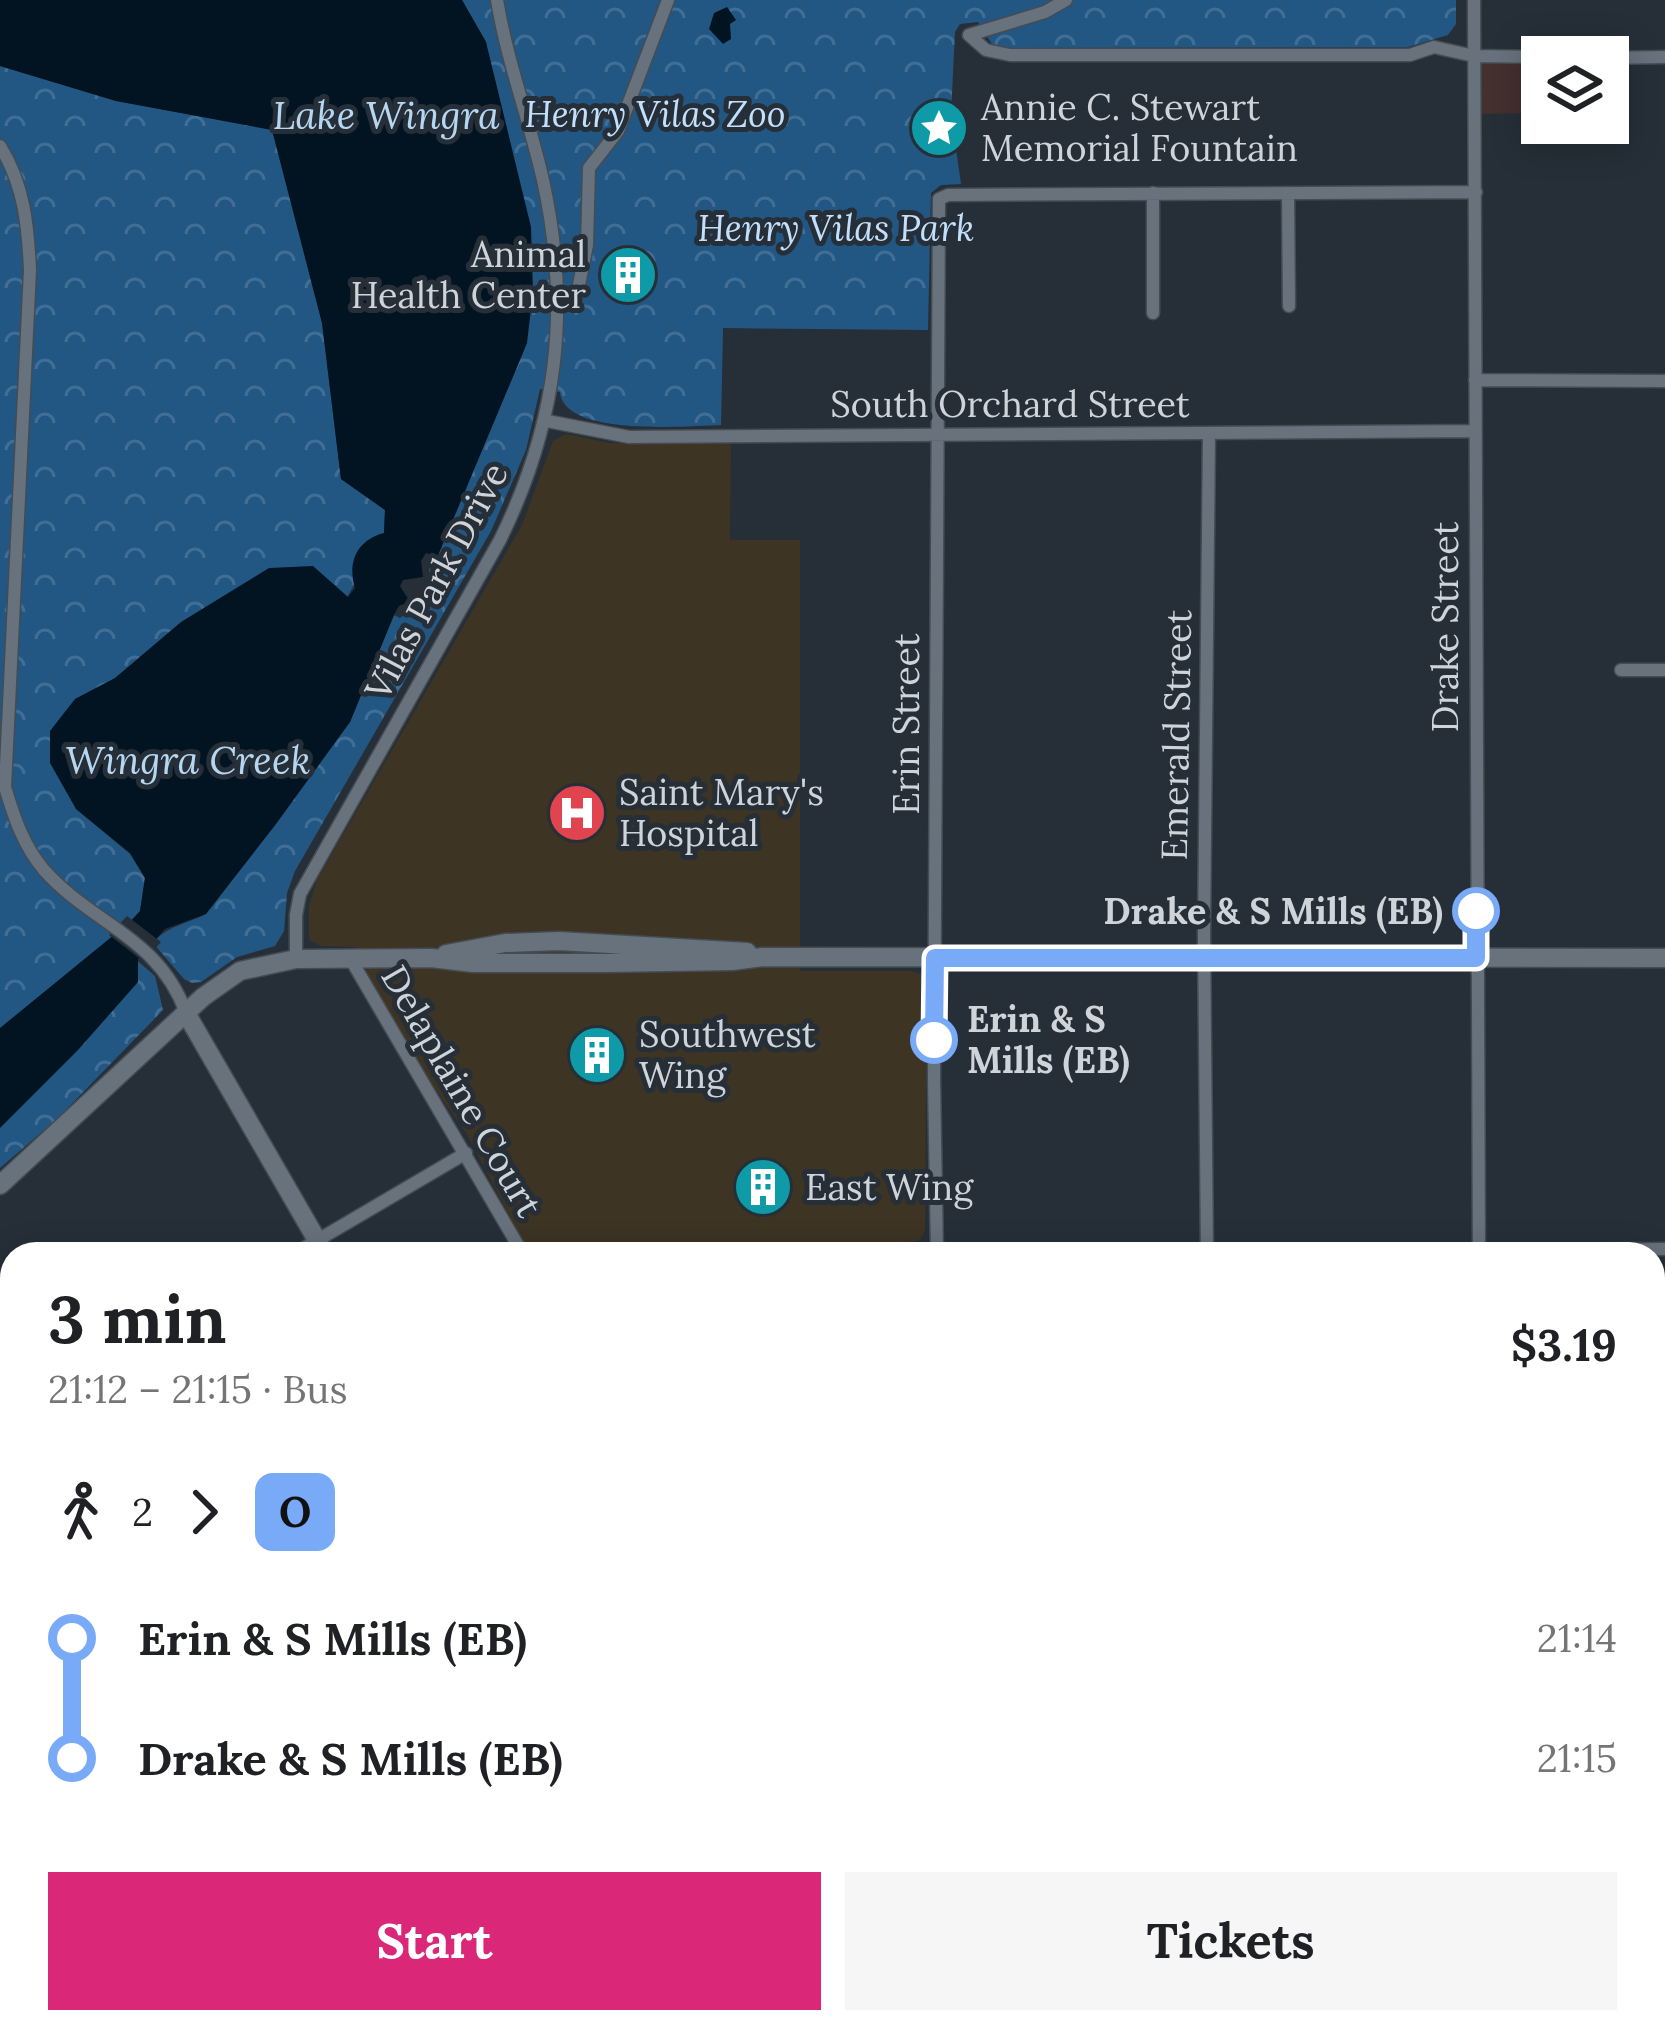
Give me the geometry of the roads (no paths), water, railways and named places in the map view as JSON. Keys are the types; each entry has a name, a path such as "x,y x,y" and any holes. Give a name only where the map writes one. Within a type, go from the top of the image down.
{"street":[{"name":"Vilas Park Drive","path":"296,959 300,894 500,540 524,491 547,421 556,320 555,252 544,184 497,0"},
{"path":"577,296 587,245 589,168 618,131 668,0"},
{"path":"1066,0 1045,12 969,35 979,46 1010,55 1410,55 1434,47 1474,56 1521,57"},
{"name":"Drake Street","path":"1474,0 1479,1242"},
{"path":"1629,58 1665,58"},
{"path":"0,146 13,167 28,219 30,270 4,787 20,835 43,868 70,895 152,954 178,991 186,1013 318,1242"},
{"path":"1153,313 1153,194 1476,192"},
{"path":"1288,193 1289,306"},
{"name":"Erin Street","path":"937,1242 938,203 943,196 1153,194"},
{"path":"1475,380 1665,381"},
{"name":"South Orchard Street","path":"547,421 629,437 1475,431"},
{"name":"Emerald Street","path":"1207,1242 1204,960 1209,433"},
{"path":"1621,670 1665,670"},
{"path":"0,1185 220,985 240,971 296,959 431,958 480,946 559,941 712,948 763,957 1665,958"},
{"name":"Delaplaine Court","path":"350,958 516,1242"},
{"path":"329,1242 466,1153"}],"water":[{"name":"Lake Wingra","path":"0,0 462,0 486,42 531,227 533,292 527,343 437,558 426,553 423,577 407,582 410,602 399,606 394,615 350,722 206,914 165,929 138,959 138,982 0,1128 0,1028 131,921 140,911 145,878 130,853 76,809 50,763 50,731 75,699 115,678 181,622 269,568 313,566 348,597 355,588 356,553 384,533 385,510 341,479 322,323 272,130 116,101 0,66"},
{"path":"727,7 736,20 730,24 731,39 723,44 709,29 714,13"}],"place":[{"name":"Annie C. Stewart Memorial Fountain","path":"939,128"},
{"name":"Animal Health Center","path":"628,275"},
{"name":"Saint Mary's Hospital","path":"577,813"},
{"name":"Drake & S Mills (EB)","path":"1476,911"},
{"name":"Erin & S Mills (EB)","path":"934,1040"},
{"name":"Southwest Wing","path":"597,1055"},
{"name":"East Wing","path":"763,1187"}],"park label":[{"name":"Henry Vilas Zoo","path":"655,114"},
{"name":"Henry Vilas Park","path":"836,228"}],"water label":[{"name":"Wingra Creek","path":"188,760"}]}
